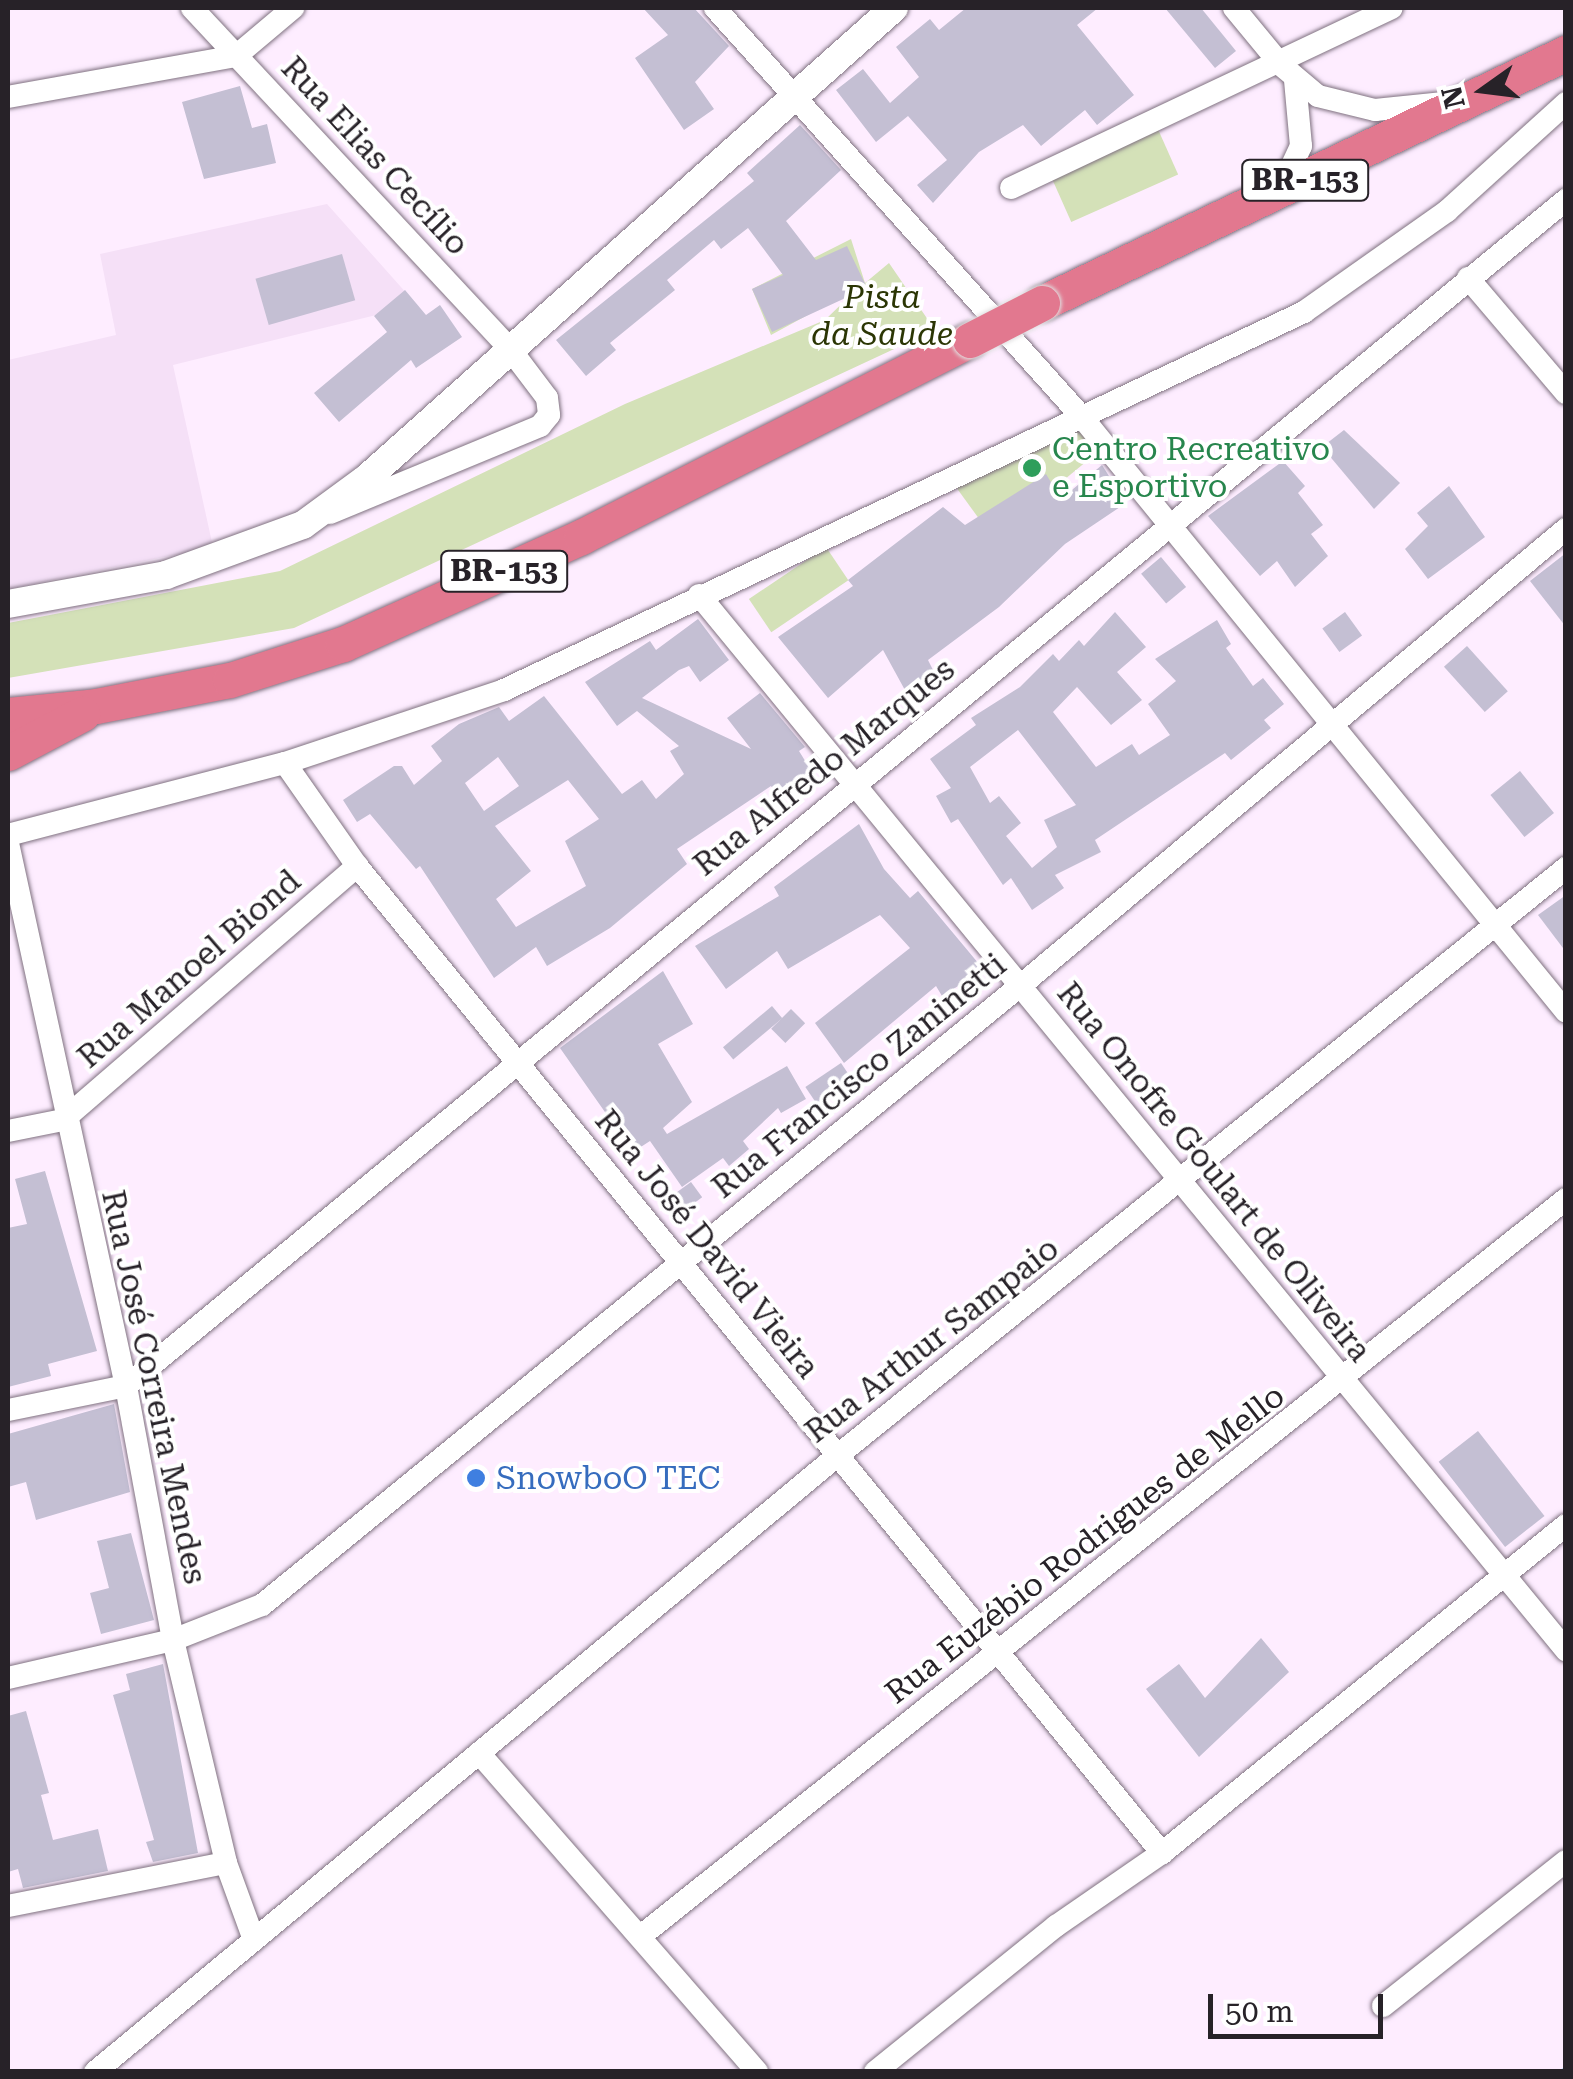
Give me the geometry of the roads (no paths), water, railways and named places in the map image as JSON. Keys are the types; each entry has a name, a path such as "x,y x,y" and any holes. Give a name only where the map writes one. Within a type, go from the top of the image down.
{"highway":[{"name":"BR-153","path":"8,715 96,706 230,680 343,644 581,537 1042,303 1277,195 1453,102 1566,54"},
{"path":"8,753 96,706"}],"street":[{"name":"Rua Elias Cecílio","path":"192,8 510,349 548,398 549,415 540,426 303,525"},
{"path":"8,97 236,56 292,8"},
{"path":"715,8 795,97 985,333 1080,416 1566,1012"},
{"path":"8,604 166,575 303,525 367,478 894,8"},
{"path":"1234,8 1288,72 1352,108 1453,102"},
{"path":"1010,188 1288,72 1392,8"},
{"path":"1277,195 1301,146 1288,72"},
{"path":"8,835 285,763 504,690 699,594 1304,312 1447,210 1566,102"},
{"name":"Rua Alfredo Marques","path":"126,1386 1566,200"},
{"path":"1468,278 1566,393"},
{"name":"Rua Francisco Zaninetti","path":"8,1678 173,1640 262,1605 1020,986 1329,722 1566,530"},
{"name":"Rua Onofre Goulart de Oliveira","path":"699,594 1566,1650"},
{"name":"Rua José David Vieira","path":"285,763 357,866 1162,1853"},
{"name":"Rua José Correira Mendes","path":"8,844 63,1120 126,1386 173,1640 226,1864 254,1940"},
{"name":"Rua Manoel Biond","path":"63,1120 357,866"},
{"name":"Rua Arthur Sampaio","path":"95,2072 837,1456 1182,1184 1566,868"},
{"path":"8,1131 63,1120"},
{"name":"Rua Euzébio Rodrigues de Mello","path":"642,1935 998,1656 1566,1199"},
{"path":"8,1410 126,1386"},
{"path":"875,2072 1056,1926 1162,1853 1566,1525"},
{"path":"479,1753 590,1887 642,1935 756,2072"},
{"path":"1383,2006 1566,1862"},
{"path":"8,1906 226,1864"}],"place":[{"name":"Centro Recreativo e Esportivo","path":"1032,468"},
{"name":"SnowboO TEC","path":"476,1478"}],"park label":[{"name":"Pista da Saude","path":"882,316"}]}
